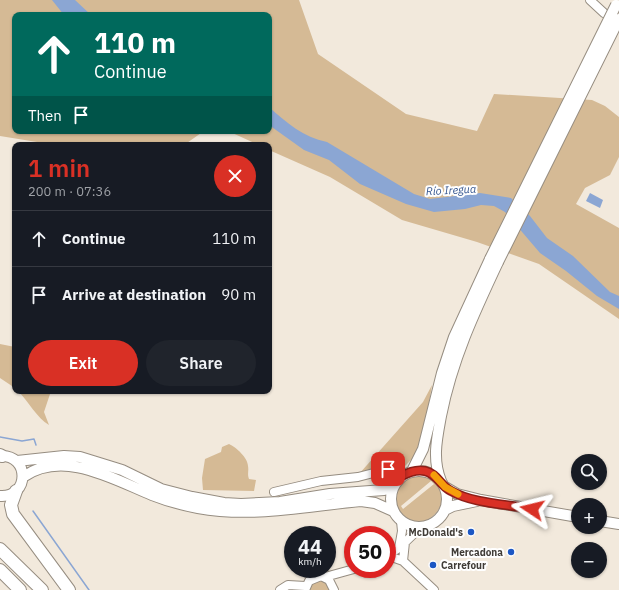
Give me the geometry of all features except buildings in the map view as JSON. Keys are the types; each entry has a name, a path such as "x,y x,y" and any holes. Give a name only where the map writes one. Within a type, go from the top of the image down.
{"highway":[{"path":"16,491 11,505 13,514 69,590"},
{"path":"0,549 42,590"},
{"path":"0,570 20,590"},
{"path":"0,580 12,590"}],"main road":[{"path":"445,510 447,501 443,484 436,470 436,440 451,372 494,260 618,3"},
{"path":"412,471 423,449 430,428 442,373 454,336 619,19"},
{"path":"0,496 9,495 16,491 21,485 23,477 22,469 17,461 9,457 1,456"},
{"path":"17,461 64,456 80,457 122,470 161,489 192,497 230,503 280,502 330,494 384,490 394,485 402,476 418,470 431,473 457,494 480,500 571,516"},
{"path":"23,477 33,470 43,467 80,467 103,474 177,503 235,513 272,512 361,501 375,503 394,511"},
{"path":"394,485 391,501 394,511 401,521 410,526 421,527 436,521 445,510 453,506 480,500"},
{"path":"607,522 619,524"}],"street":[{"path":"590,0 604,13"},
{"path":"274,492 321,481 358,476 388,469 394,470 402,476"},
{"path":"401,521 403,561"},
{"path":"396,550 421,527"},
{"path":"396,559 403,561 434,590"},
{"path":"336,575 344,572"},
{"path":"280,590 288,585 305,588 312,578"},
{"path":"326,578 334,588"},
{"path":"334,588 336,578"}],"shaded area":[{"path":"0,0 299,0 318,54 406,114 477,131 494,94 592,100 605,106 619,117 619,157 610,175 585,188 576,204 619,228 619,319 539,264 477,242 402,220 330,177 272,151 272,142 252,142 235,134 272,134 272,12 12,12 12,134 200,134 188,142 37,142 0,136"},
{"path":"0,344 12,346 12,386 0,378"},
{"path":"432,385 425,427 414,457 396,475 393,472 359,474 423,402"},
{"path":"20,394 50,394 44,412 49,425 40,418"},
{"path":"229,444 244,456 248,466 249,479 256,480 254,491 203,490 202,478 205,459 221,452 222,447"},
{"path":"419,475 434,480 441,489 443,499 439,509 431,517 422,522 411,520 400,511 397,505 396,499 399,488 403,483","holes":["431,481 434,484 403,509 401,506"]},
{"path":"323,579 332,590 308,590 311,583"}],"water":[{"path":"52,0 75,0 88,12 62,12"},
{"path":"272,110 289,124 303,133 318,140 327,142 414,194 430,199 480,193 511,198 530,216 547,238 573,256 610,292 619,296 619,309 597,296 566,271 540,253 505,212 494,206 481,205 465,209 434,212 406,204 360,184 329,160 304,150 272,127"},
{"path":"590,193 603,200 600,208 586,201"}],"waterway":[{"path":"0,437 22,441 34,439 36,445"},
{"path":"33,511 89,590"}],"slow traffic":[{"path":"434,475 450,491 458,494"}],"place":[{"name":"McDonald's","path":"471,532"},
{"name":"Mercadona","path":"511,552"},
{"name":"Carrefour","path":"433,565"}],"route":[{"path":"388,469 394,470 402,476 412,471 425,471 436,476 445,487 457,494 480,500 532,509"}],"water label":[{"name":"Río Iregua","path":"451,190"}]}
